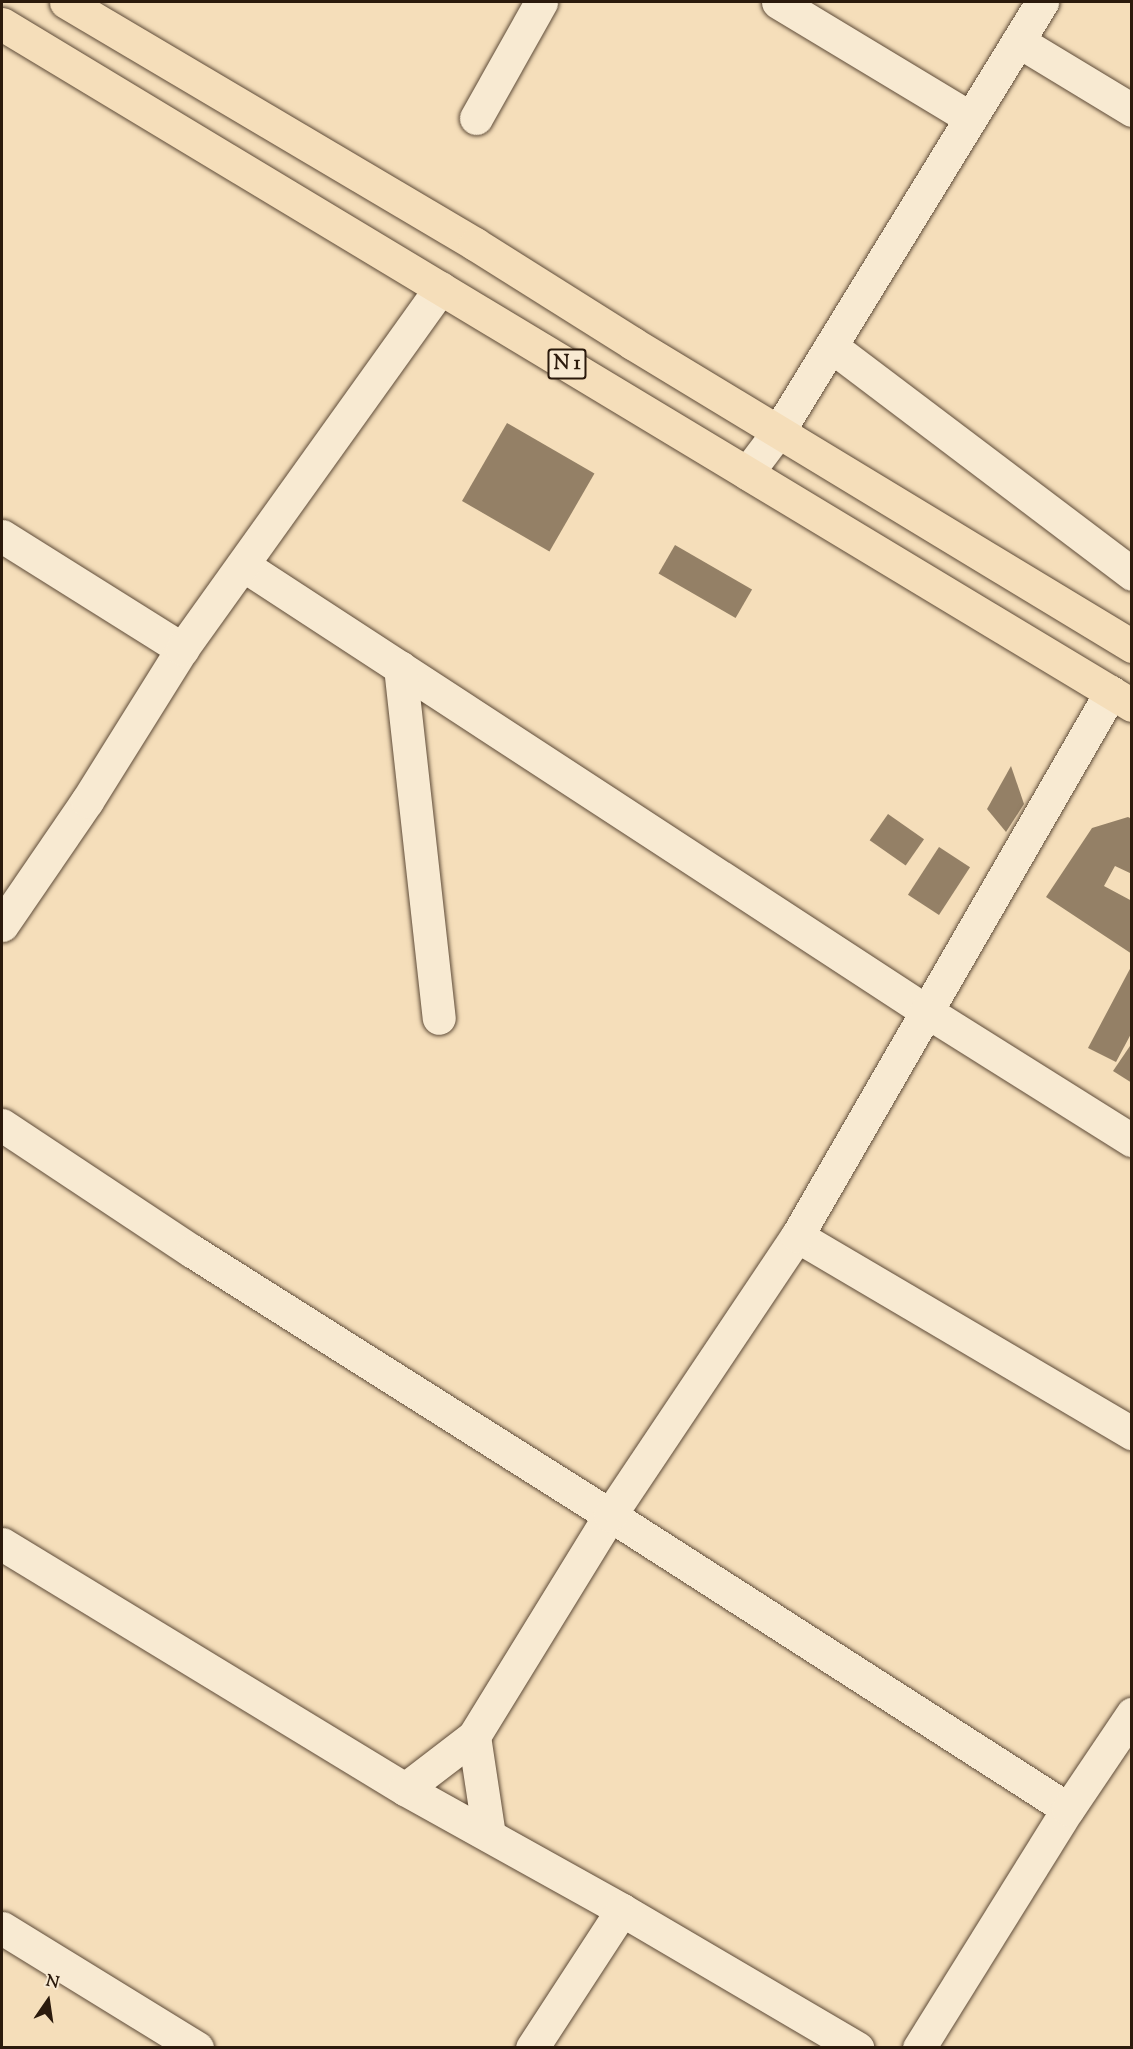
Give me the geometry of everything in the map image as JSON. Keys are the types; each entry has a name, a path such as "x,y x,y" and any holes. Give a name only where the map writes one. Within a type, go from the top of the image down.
{"highway":[{"name":"N 1","path":"66,2 475,244 778,432 1131,646"},
{"name":"N 1","path":"2,24 1121,699"}],"street":[{"path":"476,118 541,2"},
{"path":"778,2 970,118"},
{"path":"747,473 778,432 1042,2"},
{"path":"1018,41 1131,110"},
{"path":"7,907 87,801 182,649 440,288"},
{"path":"831,346 1131,574"},
{"path":"2,536 182,649"},
{"path":"243,565 926,1011 1131,1140"},
{"path":"400,668 439,1018"},
{"path":"405,1789 474,1736 610,1515 797,1236 926,1011 1121,699"},
{"path":"2,1125 192,1251 610,1515 1068,1809"},
{"path":"797,1236 1131,1432"},
{"path":"2,1544 405,1789 622,1910 857,2048"},
{"path":"920,2048 1068,1809 1131,1714"},
{"path":"474,1736 489,1835"},
{"path":"532,2048 622,1910"},
{"path":"2,1928 196,2048"}],"building":[{"path":"507,423 594,474 549,551 462,501"},
{"path":"675,545 752,590 736,618 658,574"},
{"path":"1011,766 1024,804 1006,832 987,809"},
{"path":"888,814 924,839 906,865 870,840"},
{"path":"1128,817 1132,819 1132,874 1115,866 1104,886 1132,901 1132,954 1046,897 1092,828"},
{"path":"939,847 970,867 939,915 908,895"},
{"path":"1132,965 1132,1032 1116,1062 1088,1048"},
{"path":"1132,1043 1132,1083 1113,1071"}]}
